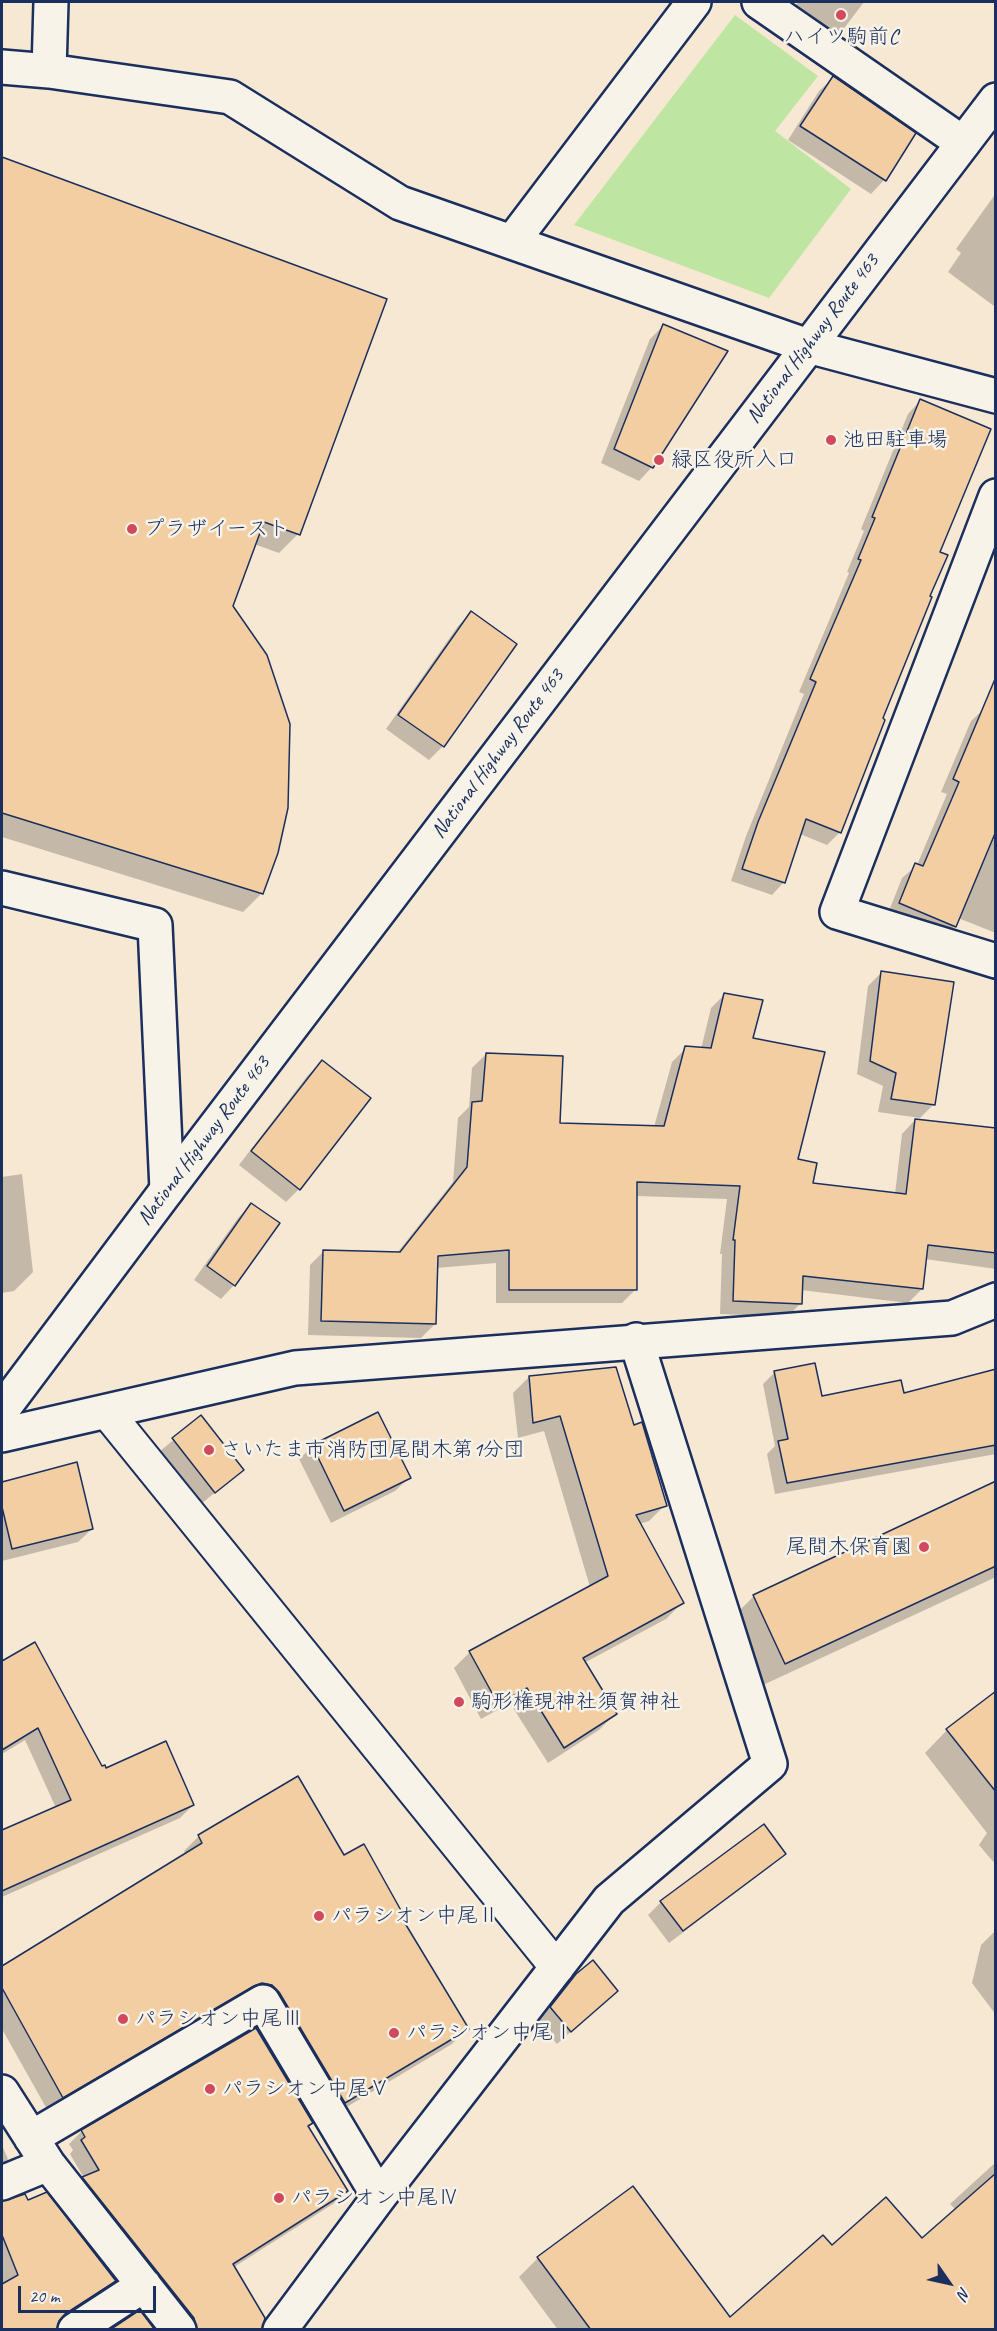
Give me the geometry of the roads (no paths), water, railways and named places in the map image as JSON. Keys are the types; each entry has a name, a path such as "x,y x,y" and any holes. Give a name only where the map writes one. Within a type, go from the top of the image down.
{"main road":[{"path":"49,71 51,2"},
{"path":"512,242 694,2"},
{"path":"759,2 963,143"},
{"path":"2,67 49,71 230,97 400,203 808,346 996,396"},
{"name":"National Highway Route 463","path":"4,1405 996,100"},
{"path":"996,496 837,912 996,962"},
{"path":"2,888 155,925 166,1190"},
{"path":"2,1435 295,1368 636,1340 952,1318 996,1300"},
{"path":"280,2330 379,2197 609,1899 770,1764 636,1340"},
{"path":"2,2183 39,2151 262,2002 379,2197"},
{"path":"2,2092 39,2151 180,2330"},
{"path":"75,2330 144,2285"}],"street":[{"path":"106,1411 557,1968"}],"place":[{"name":"ハイツ駒前C","path":"841,15"},
{"name":"池田駐車場","path":"831,440"},
{"name":"緑区役所入口","path":"659,460"},
{"name":"プラザイースト","path":"132,529"},
{"name":"さいたま市消防団尾間木第1分団","path":"209,1450"},
{"name":"尾間木保育園","path":"924,1547"},
{"name":"駒形権現神社須賀神社","path":"459,1702"},
{"name":"パラシオン中尾Ⅱ","path":"319,1916"},
{"name":"パラシオン中尾Ⅲ","path":"123,2019"},
{"name":"パラシオン中尾Ⅰ","path":"394,2033"},
{"name":"パラシオン中尾Ⅴ","path":"210,2089"},
{"name":"パラシオン中尾Ⅳ","path":"279,2198"}]}
